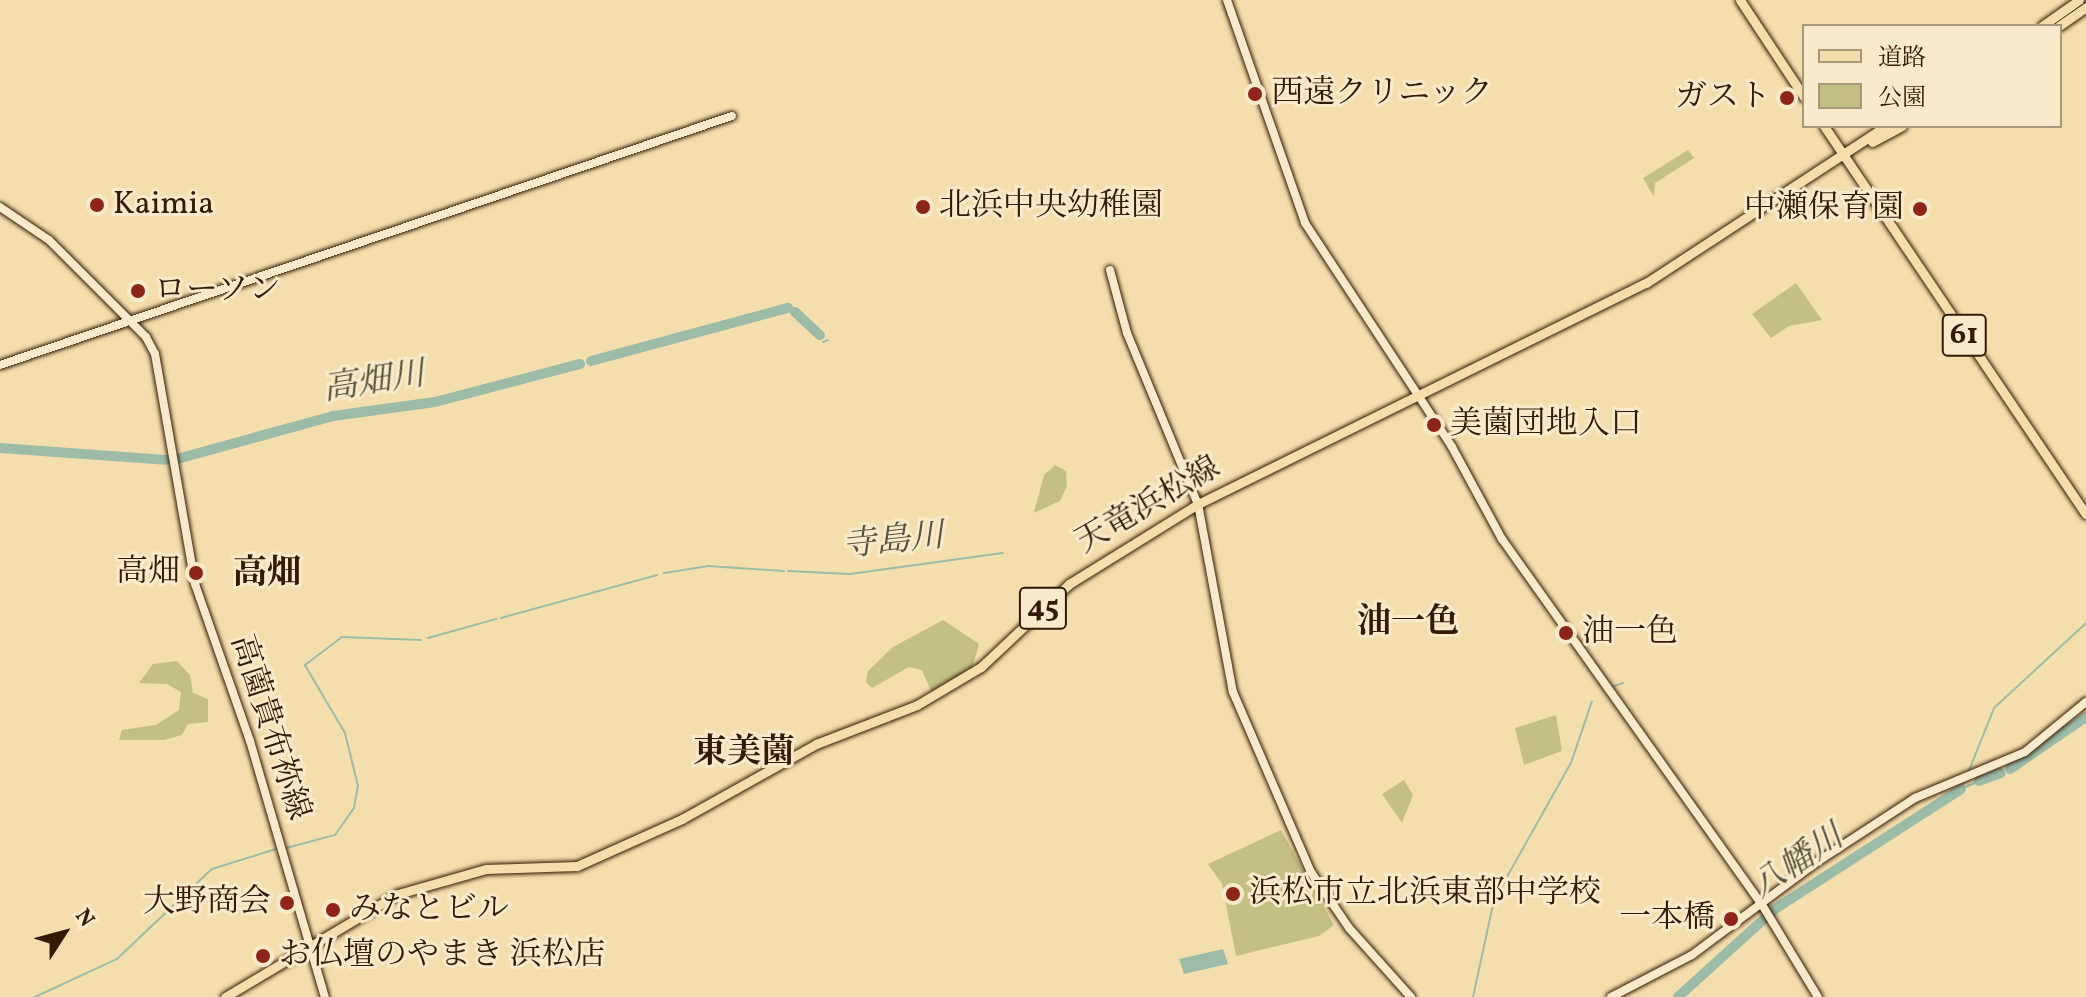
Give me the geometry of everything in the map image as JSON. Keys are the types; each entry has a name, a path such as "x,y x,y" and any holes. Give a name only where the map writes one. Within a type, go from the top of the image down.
{"main road":[{"path":"1740,0 1802,94"},
{"path":"2045,24 2079,0"},
{"path":"2062,24 2086,7"},
{"name":"61","path":"1825,128 2086,514"},
{"name":"天竜浜松線","path":"225,997 311,948 371,908 420,887 486,869 577,866 682,819 829,737 917,705 981,667 1069,584 1198,504 1646,283 1883,128"},
{"name":"天竜浜松線","path":"1844,156 1898,128"}],"street":[{"path":"1227,0 1295,205 1418,394 1502,539 1763,907 1818,997"},
{"path":"0,365 732,116"},
{"name":"高薗貴布祢線","path":"0,207 49,240 130,321 155,354 195,584 250,741 325,997"},
{"path":"1110,270 1127,333 1198,504 1229,683 1279,801 1331,906 1411,997"},
{"path":"1611,997 1692,955 1763,907 1868,827 1965,776 2025,752 2086,702"}],"green space":[{"path":"1688,150 1694,158 1655,183 1654,197 1643,178"},
{"path":"1796,283 1822,320 1789,326 1771,338 1752,314"},
{"path":"1055,465 1066,471 1067,486 1060,501 1034,513 1044,475"},
{"path":"943,620 979,644 972,669 931,691 922,670 909,667 872,688 866,682 868,671 893,647"},
{"path":"177,661 190,675 193,693 208,699 208,722 188,724 182,735 164,740 119,740 122,730 156,725 179,710 181,692 167,684 139,683 153,664"},
{"path":"1556,715 1562,751 1524,765 1515,728"},
{"path":"1404,780 1413,795 1402,823 1382,794"},
{"path":"1281,830 1334,925 1319,936 1236,956 1222,884 1208,864"}],"shaded area":[{"path":"1223,949 1228,964 1184,974 1179,959"}],"waterway":[{"name":"高畑川","path":"591,361 788,308"},
{"name":"高畑川","path":"795,312 820,335"},
{"name":"高畑川","path":"823,342 828,340"},
{"name":"高畑川","path":"177,459 333,416 435,402 580,364"},
{"name":"高畑川","path":"0,448 166,460"},
{"name":"寺島川","path":"788,571 850,574 1003,553"},
{"name":"寺島川","path":"664,573 708,566 784,571"},
{"name":"寺島川","path":"501,618 657,575"},
{"name":"寺島川","path":"428,638 496,619"},
{"path":"1968,773 1994,708 2086,623"},
{"name":"寺島川","path":"286,848 335,835 354,808 358,786 345,733 305,665 342,637 421,640"},
{"path":"1612,687 1623,683"},
{"path":"1473,997 1494,900 1571,763 1592,701"},
{"path":"2010,769 2086,717"},
{"path":"1979,781 2001,773"},
{"path":"1964,783 1961,789 1979,781"},
{"name":"八幡川","path":"1678,997 1775,909 1961,789"},
{"name":"寺島川","path":"35,997 117,959 212,869 276,849"}],"place":[{"name":"西遠クリニック","path":"1255,94"},
{"name":"ガスト","path":"1787,98"},
{"name":"Kaimia","path":"97,205"},
{"name":"北浜中央幼稚園","path":"923,207"},
{"name":"中瀬保育園","path":"1920,209"},
{"name":"ローソン","path":"138,291"},
{"name":"美薗団地入口","path":"1434,425"},
{"name":"高畑","path":"196,573"},
{"name":"油一色","path":"1566,633"},
{"name":"浜松市立北浜東部中学校","path":"1233,894"},
{"name":"大野商会","path":"287,903"},
{"name":"みなとビル","path":"333,910"},
{"name":"一本橋","path":"1731,919"},
{"name":"お仏壇のやまき 浜松店","path":"263,956"}],"district":[{"name":"高畑","path":"267,575"},
{"name":"油一色","path":"1408,624"},
{"name":"東美薗","path":"744,754"}]}
